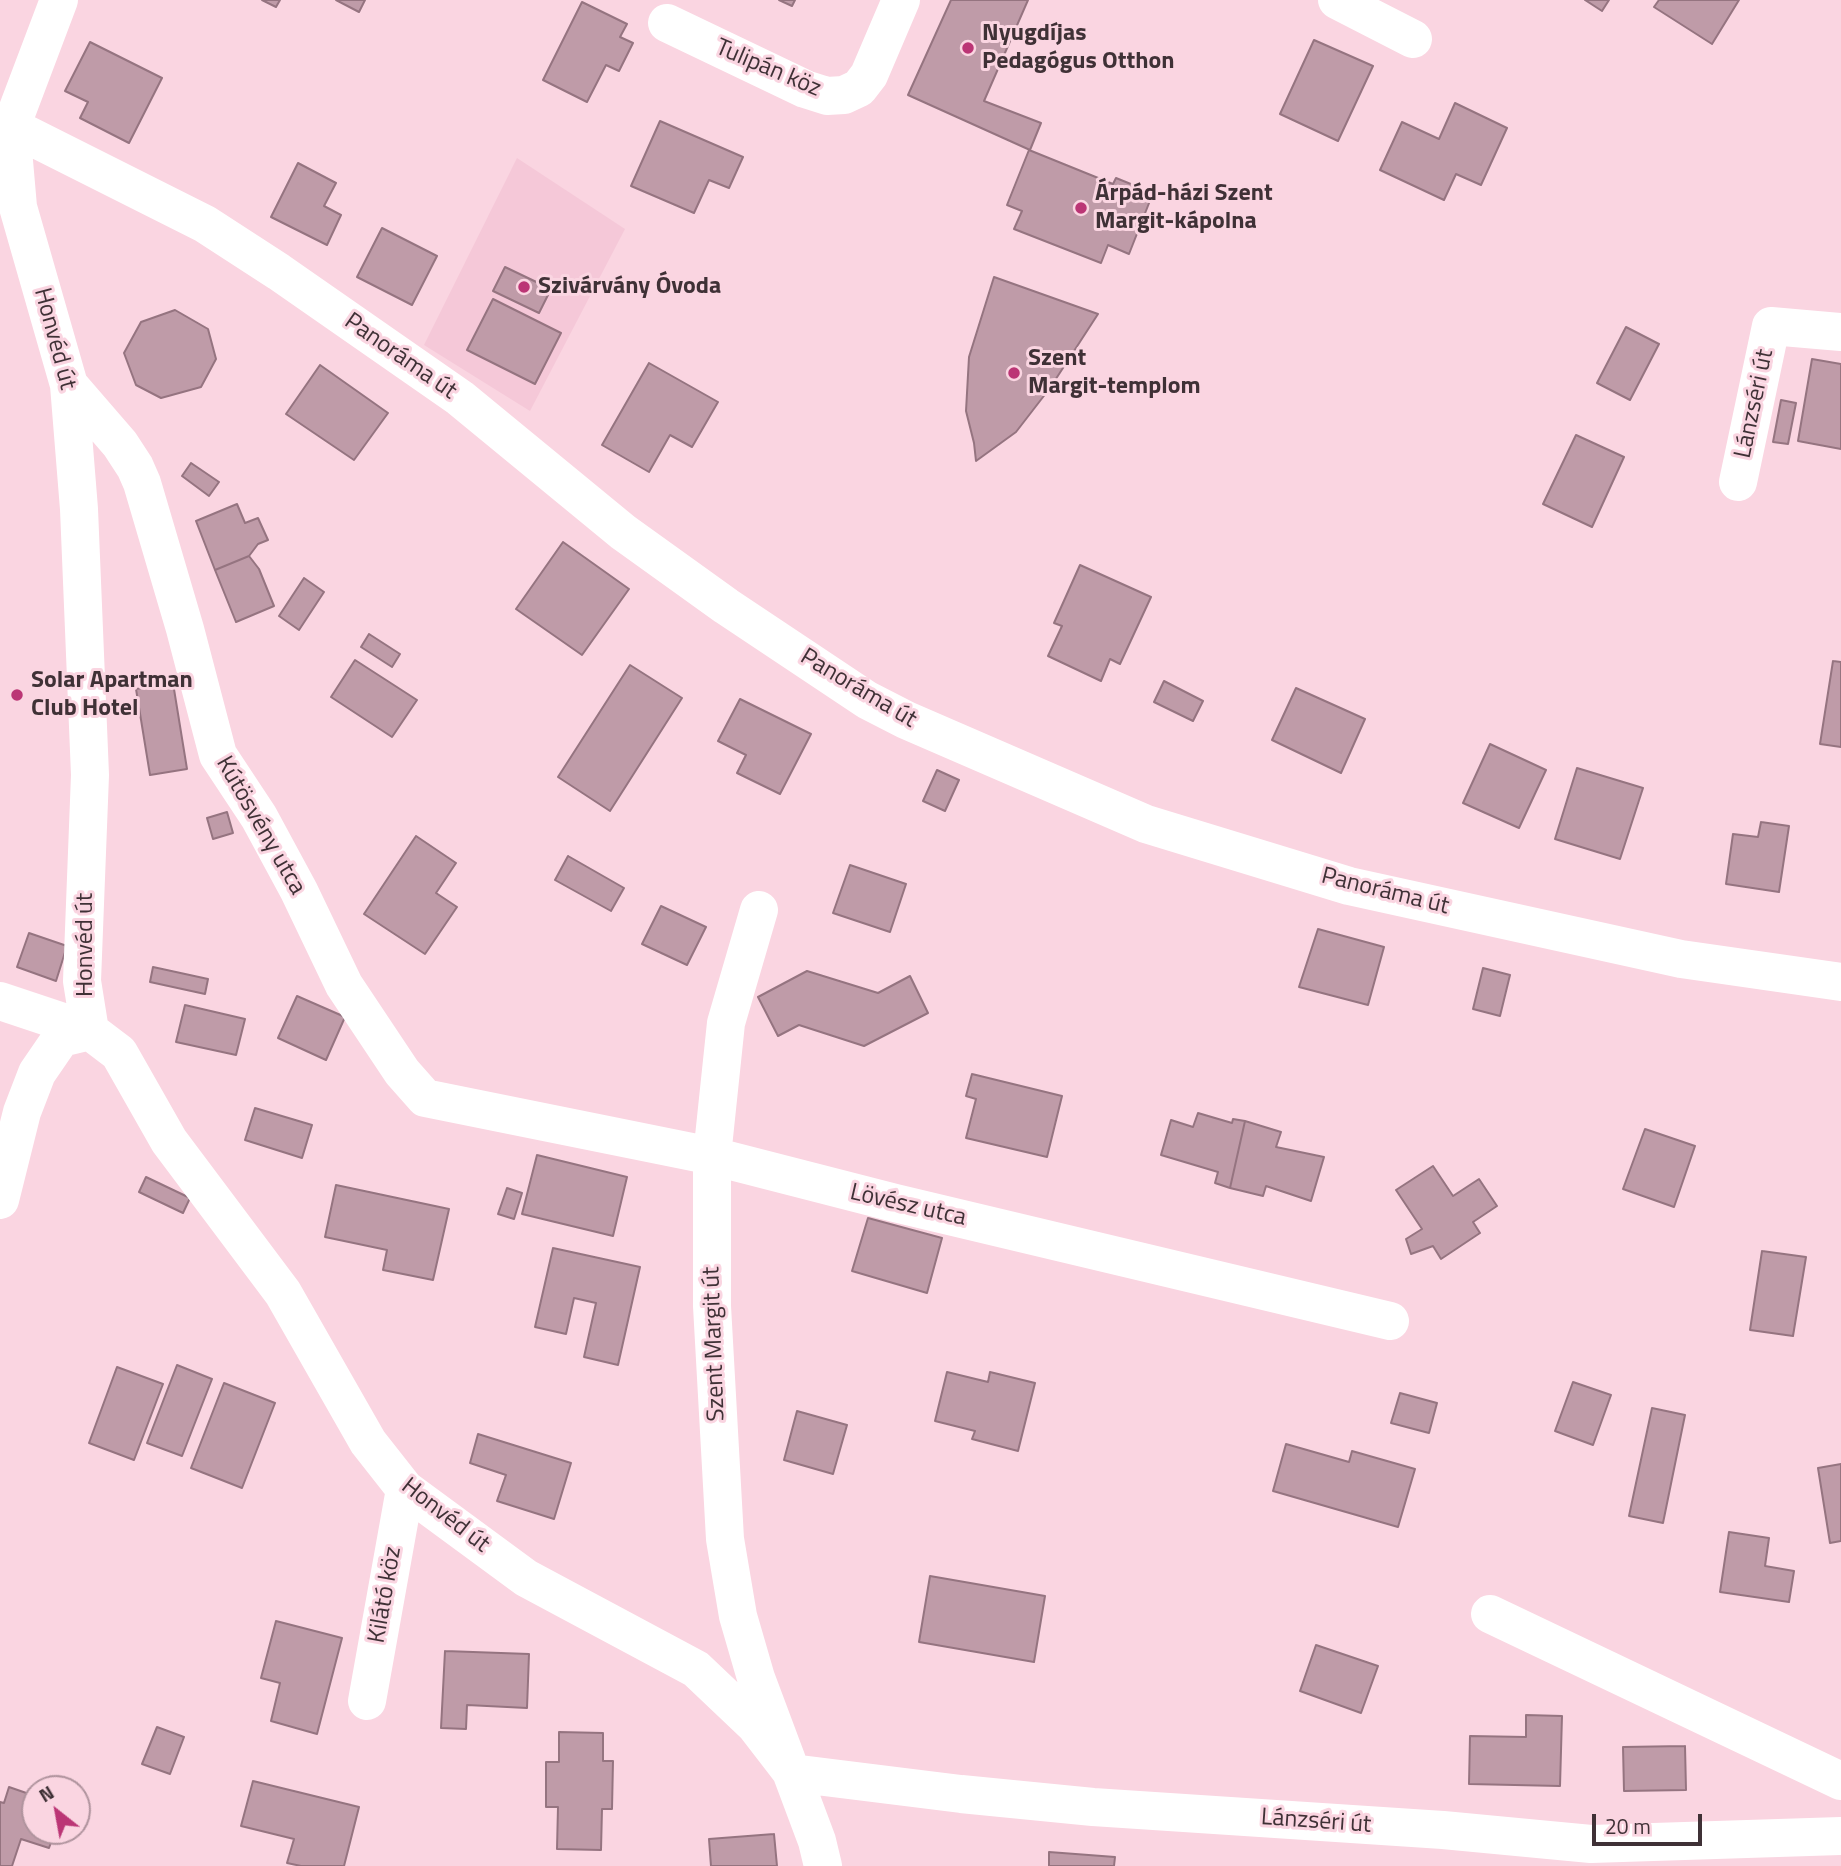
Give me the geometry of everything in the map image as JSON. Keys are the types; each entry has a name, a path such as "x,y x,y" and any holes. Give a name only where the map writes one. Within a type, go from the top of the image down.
{"street":[{"name":"Honvéd út","path":"58,0 6,124 18,207 69,385 79,509 90,775 82,981 90,1031 119,1053 169,1141 283,1293 368,1442 405,1489 526,1578 696,1669 755,1725 792,1773"},
{"name":"Tulipán köz","path":"667,23 805,89 827,96 844,95 859,88 869,75 901,0"},
{"path":"1337,0 1413,39"},
{"name":"Panoráma út","path":"6,124 205,224 279,272 460,398 624,533 716,599 867,700 906,720 1146,824 1349,886 1681,959 1841,982"},
{"name":"Lánzséri út","path":"1738,482 1772,326 1841,332"},
{"name":"Kútösvény utca","path":"69,385 120,444 142,483 185,628 218,755 259,817 299,891 344,985 402,1073 425,1098"},
{"name":"Szent Margit út","path":"759,910 726,1023 712,1156 712,1306 725,1539 738,1616 756,1678 817,1841 823,1866"},
{"path":"0,1001 90,1031"},
{"path":"0,1200 22,1112 37,1073 61,1038 90,1031"},
{"name":"Lövész utca","path":"425,1098 712,1156 881,1200 1390,1321"},
{"name":"Kilátó köz","path":"367,1701 405,1489"},
{"path":"1490,1614 1841,1781"},
{"name":"Lánzséri út","path":"792,1773 1093,1807 1443,1830 1591,1843 1841,1836"}],"shaded area":[{"name":"Szivárvány Óvoda","path":"517,158 625,229 530,411 424,345"}],"building":[{"path":"262,0 280,0 276,7"},
{"path":"336,0 365,0 359,12"},
{"path":"779,0 795,0 792,6"},
{"name":"Nyugdíjas Pedagógus Otthon","path":"951,0 1028,0 984,101 1041,123 1030,150 908,95"},
{"path":"1585,0 1609,0 1602,11"},
{"path":"1659,0 1739,0 1712,44 1654,7"},
{"path":"582,2 627,24 620,37 633,43 619,71 606,65 587,102 543,80"},
{"path":"1314,40 1373,66 1338,141 1280,114"},
{"path":"90,42 162,78 129,143 80,118 88,102 65,91"},
{"path":"1455,103 1507,128 1481,185 1456,174 1444,200 1380,170 1402,122 1439,139"},
{"path":"660,121 743,157 729,188 709,180 694,213 631,186"},
{"name":"Árpád-házi Szent Margit-kápolna","path":"1029,150 1113,184 1116,178 1153,193 1129,254 1108,245 1101,263 1014,229 1022,211 1007,205"},
{"path":"298,163 336,183 324,206 341,215 327,245 271,217"},
{"path":"382,228 437,256 412,305 357,277"},
{"path":"505,267 551,289 539,313 493,291"},
{"name":"Szent Margit-templom","path":"994,277 1098,314 1050,388 1016,432 976,461 966,411 969,357"},
{"path":"493,299 561,333 535,384 467,350"},
{"path":"175,310 208,329 216,359 201,387 161,398 136,385 124,353 141,322"},
{"path":"1626,327 1659,344 1630,400 1597,383"},
{"path":"1812,359 1841,364 1841,449 1798,441"},
{"path":"649,363 718,402 692,447 670,435 649,472 602,445"},
{"path":"320,365 388,413 354,460 286,414"},
{"path":"1781,400 1796,403 1788,444 1773,442"},
{"path":"1576,435 1624,457 1592,527 1543,504"},
{"path":"191,463 219,482 209,496 182,476"},
{"path":"237,504 245,523 258,518 268,540 258,544 249,556 215,570 196,521"},
{"path":"563,542 629,589 582,655 516,609"},
{"path":"249,556 259,569 274,606 236,622 215,570"},
{"path":"1080,565 1151,597 1120,664 1110,659 1101,681 1048,656 1062,626 1054,623"},
{"path":"304,578 324,592 299,630 279,616"},
{"path":"369,634 400,654 392,667 361,647"},
{"path":"355,660 417,700 392,737 331,697"},
{"path":"1833,661 1841,662 1841,747 1820,744"},
{"path":"630,665 682,698 610,811 558,777"},
{"path":"1164,681 1203,701 1193,721 1154,702"},
{"path":"173,683 187,769 150,775 136,689"},
{"path":"1296,688 1365,719 1341,773 1272,740"},
{"path":"740,699 811,734 780,794 737,773 746,755 718,741"},
{"path":"1490,744 1546,770 1519,828 1463,803"},
{"path":"1577,768 1643,788 1620,859 1555,839"},
{"path":"937,770 959,780 945,811 923,801"},
{"path":"227,812 233,833 213,839 207,818"},
{"path":"1761,822 1789,826 1779,892 1726,884 1733,834 1758,837"},
{"path":"416,836 456,863 436,893 457,907 425,954 364,914"},
{"path":"568,856 624,888 611,911 555,880"},
{"path":"850,865 906,884 890,932 833,913"},
{"path":"661,906 706,927 687,965 642,944"},
{"path":"1318,929 1384,947 1368,1005 1299,987"},
{"path":"29,933 67,946 56,981 17,967"},
{"path":"153,967 208,979 205,994 150,982"},
{"path":"1483,968 1510,975 1500,1016 1473,1009"},
{"path":"807,971 878,993 910,976 928,1013 864,1046 799,1025 778,1036 758,997"},
{"path":"297,996 345,1017 326,1060 278,1038"},
{"path":"185,1005 245,1019 236,1055 176,1042"},
{"path":"972,1074 1062,1096 1047,1157 966,1138 976,1099 966,1096"},
{"path":"255,1108 312,1125 302,1158 245,1140"},
{"path":"1198,1113 1232,1123 1233,1119 1245,1121 1230,1188 1215,1183 1218,1172 1161,1155 1171,1120 1193,1127"},
{"path":"1245,1121 1281,1132 1276,1147 1324,1157 1311,1201 1266,1186 1263,1196 1230,1188"},
{"path":"1645,1129 1695,1146 1674,1207 1623,1189"},
{"path":"537,1155 627,1177 613,1236 522,1214"},
{"path":"1433,1166 1453,1196 1479,1179 1497,1206 1473,1222 1480,1233 1441,1259 1433,1246 1411,1254 1406,1239 1422,1229 1396,1190"},
{"path":"146,1177 190,1198 183,1213 139,1192"},
{"path":"336,1185 449,1209 433,1280 383,1270 387,1250 325,1237"},
{"path":"507,1188 522,1193 514,1219 498,1214"},
{"path":"868,1218 942,1238 927,1293 852,1271"},
{"path":"553,1248 640,1267 618,1365 584,1357 596,1303 574,1298 566,1334 535,1327"},
{"path":"1762,1251 1806,1257 1793,1336 1750,1330"},
{"path":"177,1365 212,1379 182,1456 147,1443"},
{"path":"117,1367 163,1384 134,1460 89,1443"},
{"path":"947,1372 988,1382 990,1372 1035,1383 1018,1451 972,1439 975,1431 935,1421"},
{"path":"1573,1382 1611,1395 1593,1445 1555,1431"},
{"path":"224,1383 275,1403 242,1488 191,1468"},
{"path":"1400,1393 1437,1403 1429,1433 1391,1423"},
{"path":"1652,1408 1685,1415 1663,1523 1629,1516"},
{"path":"797,1411 847,1425 833,1474 784,1460"},
{"path":"478,1434 571,1463 554,1519 497,1501 506,1475 470,1463"},
{"path":"1286,1444 1349,1462 1352,1451 1415,1469 1398,1527 1273,1491"},
{"path":"1841,1464 1841,1541 1830,1543 1818,1468"},
{"path":"1729,1532 1769,1538 1765,1566 1794,1571 1789,1602 1720,1592"},
{"path":"930,1576 1045,1596 1034,1662 919,1642"},
{"path":"276,1621 342,1638 317,1734 271,1721 280,1683 261,1678"},
{"path":"1316,1645 1378,1666 1361,1713 1300,1691"},
{"path":"445,1651 529,1654 527,1708 467,1705 466,1729 441,1728"},
{"path":"1526,1715 1562,1716 1560,1786 1469,1784 1470,1736 1526,1737"},
{"path":"157,1727 184,1737 170,1774 142,1764"},
{"path":"559,1732 603,1733 603,1761 613,1761 612,1809 602,1809 601,1850 557,1849 558,1807 546,1807 546,1762 559,1762"},
{"path":"1685,1746 1686,1790 1624,1791 1623,1747"},
{"path":"253,1781 359,1807 344,1866 301,1866 287,1863 294,1839 241,1826"},
{"path":"9,1787 21,1791 21,1839 12,1866 0,1866 0,1802 4,1803"},
{"path":"774,1834 777,1866 711,1866 709,1839"},
{"path":"1049,1852 1115,1857 1114,1866 1049,1866"}],"place":[{"name":"Nyugdíjas Pedagógus Otthon","path":"968,48"},
{"name":"Árpád-házi Szent Margit-kápolna","path":"1081,208"},
{"name":"Szivárvány Óvoda","path":"524,287"},
{"name":"Szent Margit-templom","path":"1014,373"},
{"name":"Solar Apartman Club Hotel","path":"17,695"}]}
